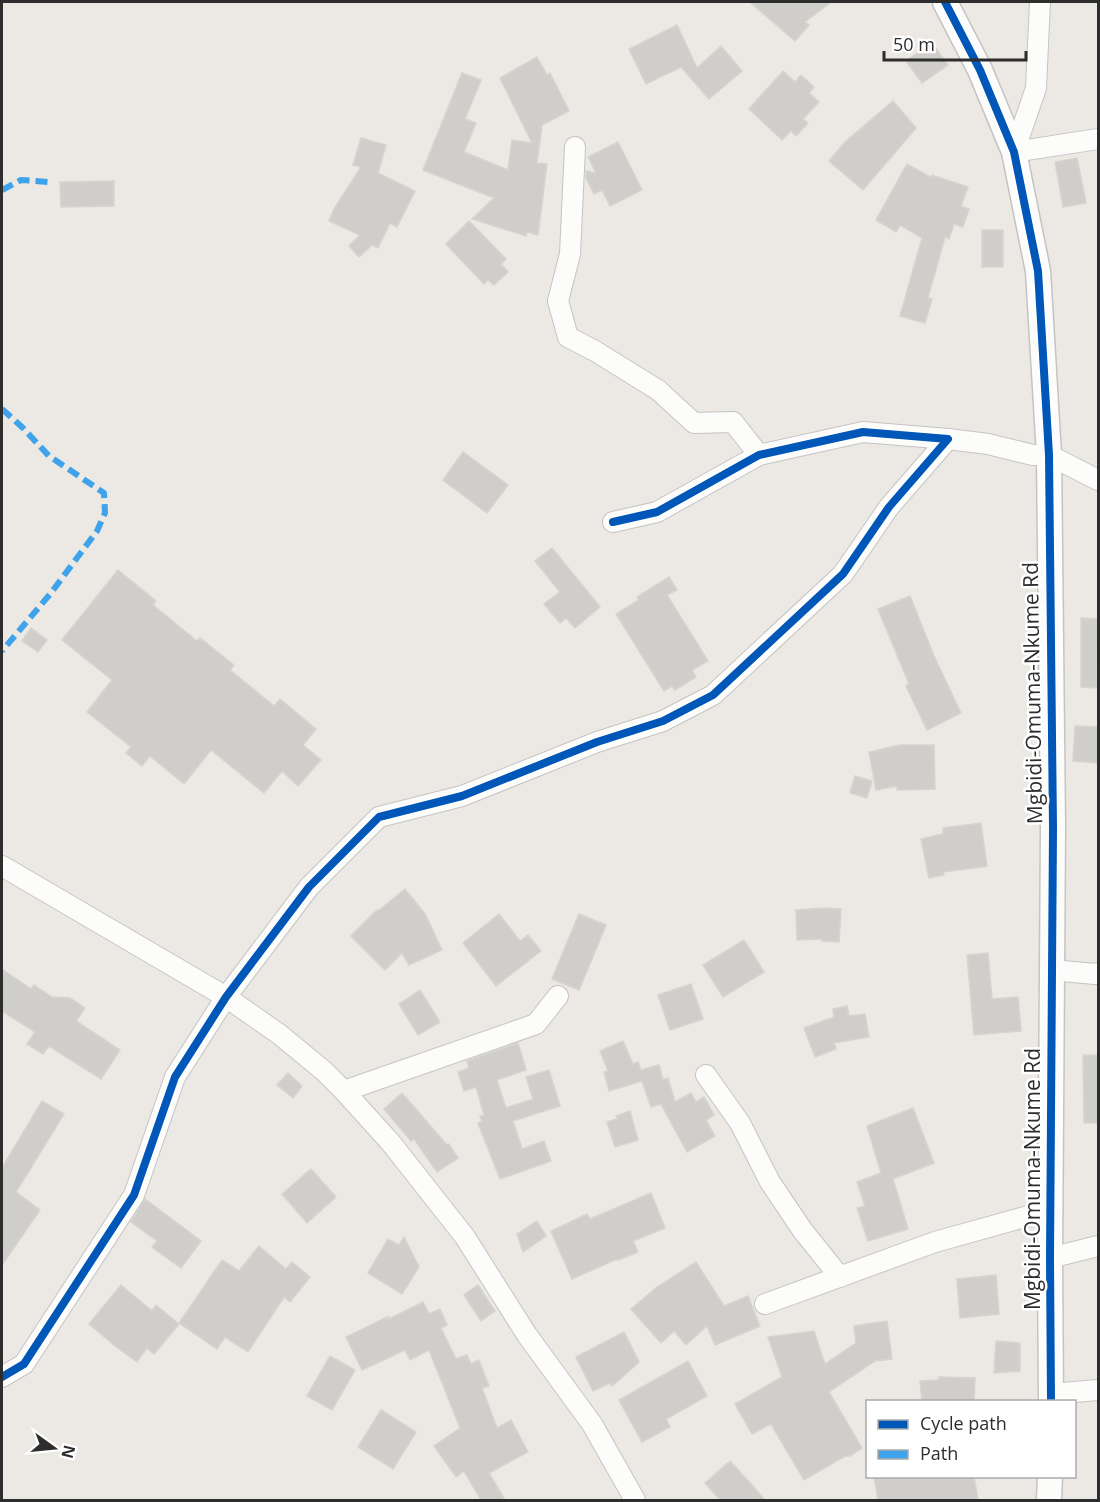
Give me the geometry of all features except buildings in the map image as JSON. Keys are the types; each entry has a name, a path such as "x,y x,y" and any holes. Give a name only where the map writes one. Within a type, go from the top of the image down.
{"street":[{"name":"Mgbidi-Omuma-Nkume Rd","path":"945,2 980,70 1014,152 1038,271 1049,455 1053,828 1051,1398"},
{"path":"1040,2 1036,88 1014,152 1098,139"},
{"path":"575,147 570,254 558,301 568,337 658,390 694,423 733,422 759,455"},
{"path":"613,522 657,512 759,455 863,432 948,439 988,444 1033,455 1049,455 1098,480"},
{"path":"2,1377 24,1364 134,1195 175,1077 226,997 309,887 379,817 462,796 597,742 663,721 713,695 843,574 889,507 948,439"},
{"path":"2,866 226,997 279,1034 324,1071 344,1091 391,1143 465,1237 527,1335 592,1424 635,1500"},
{"path":"1052,970 1098,973"},
{"path":"344,1091 537,1024 558,996"},
{"path":"706,1075 740,1123 771,1182 804,1231 840,1277"},
{"path":"765,1304 935,1242 1050,1210"},
{"path":"1050,1258 1098,1246"},
{"path":"1051,1398 1098,1390"},
{"path":"1049,1500 1050,1478"}],"marked path":[{"path":"2,190 21,180 49,182"},
{"path":"2,409 49,456 104,493 105,513 97,531 51,593 2,651"}],"cycle path":[{"path":"945,2 980,70 1014,152 1038,271 1049,455 1053,828 1051,1400"},
{"path":"2,1377 24,1364 134,1195 175,1077 226,997 309,887 379,817 462,796 597,742 663,721 713,695 843,574 889,507 948,439 863,432 759,455 657,512 613,522"}]}
